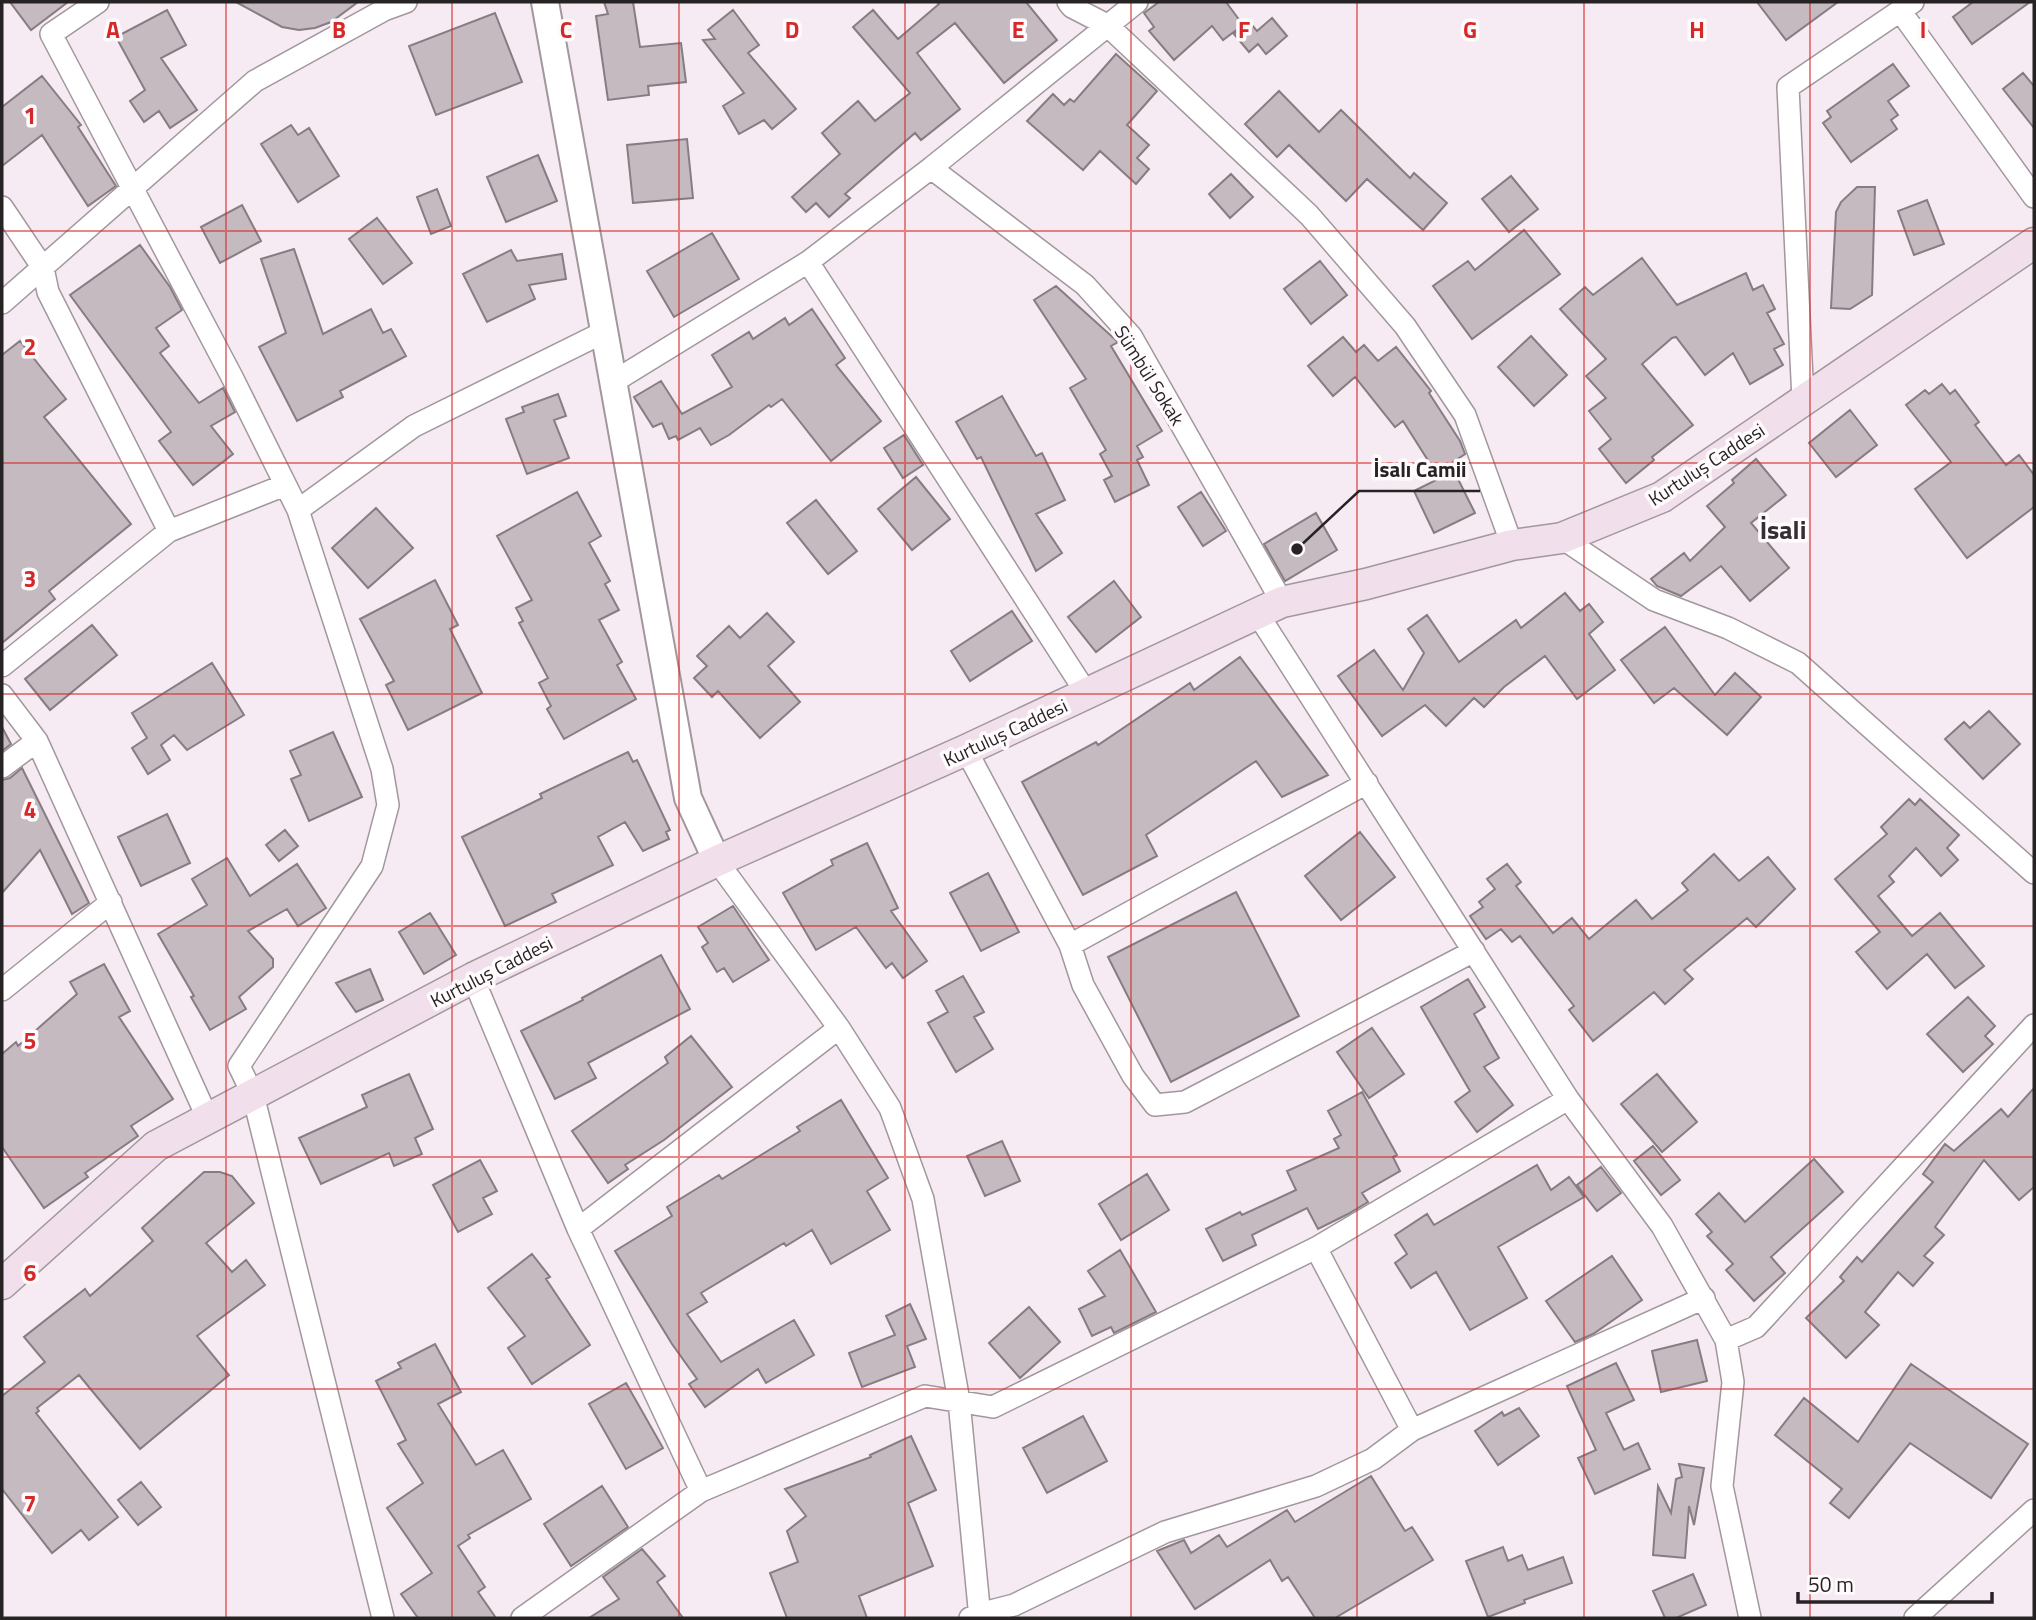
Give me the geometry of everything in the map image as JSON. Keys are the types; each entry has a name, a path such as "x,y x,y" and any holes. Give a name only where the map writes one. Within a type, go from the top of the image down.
{"main road":[{"name":"Kurtuluş Caddesi","path":"2,1284 156,1146 473,978 717,862 966,750 1270,608 1513,545 1562,538 1662,496 2034,243"}],"street":[{"path":"98,2 51,34 232,377 298,510 382,769 388,805 372,866 239,1066 253,1095 383,1618"},
{"path":"2,303 255,81 382,6 406,2"},
{"path":"545,2 688,797 717,862 839,1028 890,1108 923,1199 960,1401 976,1617 1014,1605 1165,1532 1316,1486 1373,1459 1412,1430 1704,1298"},
{"path":"1068,2 1072,7 1107,26 1309,215 1405,327 1465,415 1513,545"},
{"path":"614,382 808,262 931,168 1137,2"},
{"path":"1803,400 1788,87 1907,7 2034,197"},
{"name":"Sümbül Sokak","path":"931,168 1085,285 1131,336 1270,608 1367,783 1568,1099 1662,1226 1704,1298 1726,1340 1733,1382 1722,1486 1750,1618"},
{"path":"2,207 43,268 48,292 169,531"},
{"path":"808,262 1087,694"},
{"path":"298,510 414,426 604,332"},
{"path":"2,666 169,531 285,485"},
{"path":"1562,538 1654,600 1728,628 1798,663 2034,873"},
{"path":"2,695 37,741 208,1119"},
{"path":"2,767 37,741"},
{"path":"966,750 1070,945 1083,985 1133,1076 1155,1105 1185,1102 1474,951"},
{"path":"1070,945 1367,783"},
{"path":"2,990 111,902"},
{"path":"473,978 578,1229 702,1491"},
{"path":"1726,1340 1756,1327 2034,1025"},
{"path":"578,1229 839,1028"},
{"path":"522,1618 702,1491 925,1395 993,1407 1316,1248 1568,1099"},
{"path":"1316,1248 1412,1430"},
{"path":"1915,1618 2034,1510"}],"building":[{"path":"10,2 68,2 31,30"},
{"path":"236,2 358,2 331,22 299,30 282,27"},
{"path":"604,2 633,2 640,47 681,43 686,82 648,86 649,95 608,100 596,16 608,14"},
{"path":"937,2 1026,2 1057,40 1004,83 955,23 917,53 960,109 921,140 915,133 845,194 850,198 829,217 816,203 806,212 792,197 840,154 822,133 858,101 875,121 910,93 853,27 873,10 898,39 939,4"},
{"path":"1159,2 1226,2 1243,25 1223,40 1212,26 1174,60 1149,31 1154,27 1144,13"},
{"path":"1757,2 1838,2 1786,40"},
{"path":"1973,2 2030,2 1972,44 1953,17"},
{"path":"167,10 186,45 161,58 197,110 170,128 159,111 144,122 130,101 145,90 116,37"},
{"path":"733,10 759,45 748,53 796,109 772,129 764,120 739,134 723,106 744,93 703,40 715,39 708,30"},
{"path":"495,13 522,82 436,115 409,46"},
{"path":"1272,18 1287,36 1266,54 1258,44 1249,52 1234,34 1249,21 1257,31"},
{"path":"1116,54 1157,91 1127,125 1149,145 1137,158 1149,169 1136,184 1100,151 1083,170 1027,121 1053,94 1064,105 1070,99 1074,102"},
{"path":"1893,64 1909,86 1888,101 1898,115 1891,120 1897,129 1851,162 1823,123 1831,117 1827,111"},
{"path":"2023,73 2034,86 2034,128 2003,89"},
{"path":"42,76 81,125 78,127 116,186 88,206 42,135 2,166 2,107"},
{"path":"1279,91 1319,132 1341,110 1410,178 1414,173 1447,203 1423,230 1367,179 1346,201 1289,145 1277,157 1245,124"},
{"path":"291,125 298,135 309,128 339,176 298,202 261,144"},
{"path":"687,139 693,198 633,203 627,145"},
{"path":"538,155 557,201 506,222 487,177"},
{"path":"1231,174 1253,197 1230,218 1209,194"},
{"path":"1511,176 1538,209 1509,232 1482,199"},
{"path":"1857,187 1875,187 1872,295 1850,309 1831,308 1836,212 1841,202"},
{"path":"437,189 451,226 431,234 417,197"},
{"path":"1927,200 1944,244 1914,255 1898,211"},
{"path":"242,205 261,241 220,263 201,227"},
{"path":"377,218 412,263 383,284 349,239"},
{"path":"1524,230 1560,274 1472,339 1433,286 1468,261 1475,270"},
{"path":"712,233 739,279 674,317 647,271"},
{"path":"140,245 170,287 182,310 156,328 169,346 160,353 199,403 223,388 235,412 211,426 233,454 193,485 159,441 171,432 70,295"},
{"path":"294,249 323,334 371,309 383,333 391,329 406,356 340,391 343,397 297,421 259,347 286,333 261,259"},
{"path":"511,250 517,261 562,254 566,279 529,285 535,299 487,322 463,274"},
{"path":"1642,258 1677,305 1746,273 1753,290 1763,285 1775,309 1767,313 1784,344 1774,349 1783,365 1750,384 1733,353 1705,375 1676,337 1672,338 1642,364 1693,425 1652,457 1654,460 1626,483 1599,449 1611,439 1589,411 1606,398 1586,376 1606,359 1560,309 1585,287 1593,295"},
{"path":"1320,261 1347,295 1311,324 1284,289"},
{"path":"1056,286 1118,342 1111,346 1162,431 1137,446 1143,457 1137,460 1149,485 1115,502 1104,480 1112,476 1100,454 1106,450 1070,388 1086,379 1034,300"},
{"path":"812,309 845,358 836,365 881,421 831,461 782,399 711,445 700,428 678,440 676,436 669,439 662,423 653,427 634,397 661,381 682,414 732,387 712,355 749,332 753,339 785,318 789,325"},
{"path":"1531,336 1567,375 1534,406 1498,367"},
{"path":"1343,337 1356,352 1364,345 1378,361 1396,347 1431,391 1429,393 1460,441 1465,454 1436,473 1403,421 1395,427 1355,377 1333,396 1308,366"},
{"path":"20,341 66,399 44,417 131,524 49,591 55,599 2,643 2,355"},
{"path":"1942,384 1950,394 1955,390 1979,422 1975,425 2006,465 2019,455 2034,475 2034,507 1967,558 1915,489 1951,462 1906,405 1925,390 1929,394"},
{"path":"558,394 566,416 554,420 569,458 527,474 506,419 524,412 522,407"},
{"path":"1002,396 1036,456 1042,453 1065,500 1036,514 1062,553 1036,571 981,457 977,459 956,422"},
{"path":"1850,410 1877,445 1836,477 1809,443"},
{"path":"904,435 923,465 903,478 884,448"},
{"path":"1756,459 1786,495 1751,523 1789,568 1750,601 1721,566 1681,596 1657,586 1651,579 1684,553 1690,561 1725,527 1707,506"},
{"path":"1454,471 1475,513 1434,533 1414,491"},
{"path":"916,477 950,519 912,550 878,509"},
{"path":"577,492 601,536 589,543 610,581 605,584 619,610 599,620 622,662 617,665 636,699 564,739 547,709 551,706 539,683 548,678 519,623 523,621 516,608 532,600 497,536"},
{"path":"1201,492 1226,531 1203,546 1178,507"},
{"path":"816,500 857,551 828,574 787,523"},
{"path":"376,508 413,548 368,588 332,548"},
{"path":"1316,513 1337,550 1285,581 1264,544"},
{"path":"435,580 458,625 450,629 482,693 408,730 386,685 394,681 360,619"},
{"path":"1114,581 1141,617 1096,652 1068,617"},
{"path":"1565,593 1580,611 1589,604 1603,622 1589,634 1615,670 1577,699 1545,656 1504,687 1484,707 1474,698 1446,726 1425,705 1382,736 1338,676 1374,650 1403,690 1424,653 1408,629 1427,615 1459,662 1516,620 1521,628"},
{"path":"1012,611 1032,641 970,681 951,651"},
{"path":"767,613 794,642 768,666 800,702 760,738 718,691 712,697 694,678 707,666 697,656 729,626 740,638"},
{"path":"92,625 117,655 50,710 25,679"},
{"path":"1665,627 1715,695 1735,673 1761,697 1727,735 1674,688 1654,703 1621,660"},
{"path":"1240,657 1328,775 1282,797 1256,761 1146,835 1157,856 1083,895 1022,782 1096,742 1098,745 1190,683 1194,690"},
{"path":"212,663 244,715 187,750 174,735 161,745 170,760 148,774 132,748 147,738 132,713"},
{"path":"1989,711 2020,744 1983,779 1945,739 1964,722 1970,728"},
{"path":"2,727 11,744 2,751"},
{"path":"333,732 362,797 309,821 291,779 301,775 290,751"},
{"path":"628,752 633,762 637,760 670,830 666,832 669,839 643,851 625,822 598,837 613,865 552,894 556,902 505,926 462,837 542,798 540,794"},
{"path":"22,768 89,903 72,914 40,850 2,893 2,780 10,778"},
{"path":"1909,799 1915,805 1920,799 1959,835 1947,848 1958,860 1941,876 1916,848 1889,876 1894,882 1878,896 1912,936 1940,913 1984,966 1955,988 1927,954 1887,989 1856,952 1880,932 1835,879 1887,834 1881,827"},
{"path":"167,814 190,863 141,886 118,837"},
{"path":"285,830 298,846 279,861 266,845"},
{"path":"1360,832 1395,877 1341,920 1305,876"},
{"path":"867,843 898,908 891,911 927,961 903,978 892,963 886,968 856,927 816,950 783,893 833,865 831,860"},
{"path":"1714,854 1739,881 1768,857 1795,889 1756,927 1747,918 1684,970 1693,979 1665,1004 1654,992 1593,1041 1569,1010 1574,1006 1520,936 1512,942 1501,929 1486,939 1470,916 1483,907 1479,902 1495,889 1487,879 1507,864 1521,882 1516,886 1553,933 1572,918 1589,939 1636,900 1652,919 1688,890 1682,883"},
{"path":"227,858 250,896 297,864 326,908 298,926 287,909 248,931 273,959 273,967 239,997 246,1009 210,1030 191,997 194,996 158,934 207,905 192,879"},
{"path":"988,873 1019,932 981,951 950,893"},
{"path":"1236,892 1299,1016 1171,1082 1108,957"},
{"path":"733,906 769,960 733,982 724,968 717,972 702,947 708,943 698,927"},
{"path":"430,913 456,955 424,974 399,932"},
{"path":"661,955 690,1009 588,1063 596,1078 555,1099 521,1031 583,1000 582,998"},
{"path":"104,964 130,1011 119,1017 173,1099 131,1126 138,1136 85,1173 88,1177 44,1208 2,1147 2,1054 16,1042 18,1046 77,994 70,982"},
{"path":"370,969 383,1000 356,1012 336,983"},
{"path":"963,976 984,1012 974,1017 993,1049 956,1072 928,1023 948,1012 936,991"},
{"path":"1468,979 1485,1007 1474,1014 1499,1058 1484,1067 1513,1105 1477,1132 1455,1102 1470,1091 1421,1007"},
{"path":"1968,997 1995,1026 1985,1036 1993,1044 1963,1072 1927,1034"},
{"path":"1372,1028 1404,1074 1369,1098 1337,1052"},
{"path":"691,1036 732,1087 664,1140 625,1165 628,1169 608,1183 572,1131 668,1063 665,1057"},
{"path":"409,1074 433,1129 415,1138 422,1154 394,1166 389,1153 321,1184 299,1138 367,1107 362,1095"},
{"path":"1657,1074 1697,1122 1662,1152 1621,1104"},
{"path":"2034,1088 2034,1187 2019,1200 1984,1160 1935,1227 1944,1235 1924,1256 1933,1263 1913,1286 1898,1272 1865,1312 1879,1325 1846,1358 1806,1318 1844,1281 1840,1277 1857,1257 1862,1262 1933,1182 1923,1174 1945,1144 1954,1151 2001,1109 2008,1117"},
{"path":"1362,1092 1397,1155 1393,1157 1400,1171 1362,1193 1368,1202 1348,1214 1318,1229 1307,1208 1252,1235 1256,1245 1223,1261 1206,1229 1296,1190 1287,1171 1339,1148 1334,1139 1341,1135 1328,1111"},
{"path":"841,1100 888,1178 867,1191 890,1230 831,1264 812,1230 786,1246 784,1243 701,1293 707,1302 687,1314 721,1362 794,1320 814,1355 766,1383 758,1369 705,1407 689,1384 697,1379 672,1344 615,1251 672,1216 667,1207 719,1175 722,1179 800,1131 797,1127"},
{"path":"1002,1141 1020,1181 985,1196 967,1156"},
{"path":"1653,1146 1680,1180 1661,1195 1634,1161"},
{"path":"1814,1159 1843,1192 1771,1257 1785,1273 1754,1301 1726,1270 1733,1264 1707,1236 1712,1232 1696,1214 1719,1193 1745,1222"},
{"path":"480,1160 497,1191 483,1198 492,1214 458,1232 433,1185"},
{"path":"1537,1165 1551,1190 1569,1177 1584,1197 1498,1247 1527,1298 1470,1330 1436,1272 1411,1288 1395,1263 1407,1254 1395,1235 1427,1214 1434,1225"},
{"path":"1601,1167 1621,1193 1597,1211 1577,1185"},
{"path":"204,1172 220,1172 232,1176 254,1203 206,1243 232,1272 246,1260 265,1285 197,1336 229,1375 140,1449 79,1375 37,1408 39,1411 36,1413 118,1517 89,1540 81,1530 52,1553 2,1489 2,1396 45,1362 24,1337 85,1289 90,1296 153,1241 142,1228"},
{"path":"1147,1174 1169,1210 1121,1240 1099,1204"},
{"path":"1120,1250 1156,1312 1114,1333 1111,1327 1092,1336 1079,1309 1105,1296 1088,1271"},
{"path":"532,1254 550,1277 546,1279 590,1345 532,1384 508,1348 525,1336 488,1288"},
{"path":"1612,1256 1642,1300 1593,1334 1575,1342 1546,1301"},
{"path":"910,1304 926,1339 907,1346 915,1367 862,1387 849,1353 895,1335 886,1316"},
{"path":"1029,1307 1060,1342 1020,1378 989,1343"},
{"path":"1697,1340 1707,1381 1661,1392 1652,1351"},
{"path":"435,1344 461,1392 438,1404 476,1465 503,1450 531,1499 468,1535 470,1538 458,1546 485,1587 478,1592 496,1618 418,1618 401,1594 432,1573 387,1508 423,1483 398,1444 406,1440 376,1381 401,1368 398,1363"},
{"path":"1616,1363 1634,1400 1606,1413 1624,1450 1638,1443 1650,1469 1595,1494 1578,1458 1596,1450 1567,1386"},
{"path":"1911,1364 2028,1444 1991,1498 1910,1443 1849,1518 1830,1503 1842,1489 1775,1435 1804,1398 1858,1442"},
{"path":"626,1383 663,1448 626,1469 589,1404"},
{"path":"1519,1408 1539,1436 1498,1465 1475,1431 1502,1412 1504,1416"},
{"path":"1083,1416 1107,1461 1047,1493 1023,1448"},
{"path":"911,1436 936,1490 908,1503 933,1566 859,1596 867,1618 787,1618 770,1573 798,1562 787,1531 806,1516 785,1489 871,1457 870,1455"},
{"path":"1679,1464 1704,1468 1694,1525 1689,1506 1685,1558 1653,1555 1658,1486 1671,1513 1676,1479 1682,1477"},
{"path":"1371,1476 1405,1531 1412,1527 1433,1560 1335,1618 1315,1618 1288,1577 1282,1581 1270,1560 1195,1609 1157,1551 1184,1540 1191,1553 1219,1535 1227,1547 1287,1510 1295,1522"},
{"path":"141,1482 161,1507 138,1525 118,1500"},
{"path":"602,1486 628,1527 571,1566 544,1524"},
{"path":"1503,1547 1508,1561 1522,1555 1528,1570 1563,1557 1572,1583 1524,1600 1525,1603 1488,1617 1466,1561"},
{"path":"642,1549 665,1576 657,1582 683,1618 589,1618 619,1599 603,1577"},
{"path":"1693,1574 1706,1605 1676,1618 1665,1618 1653,1591"}],"place":[{"name":"İsalı Camii","path":"1297,549"}],"district":[{"name":"İsali","path":"1783,529"}]}
